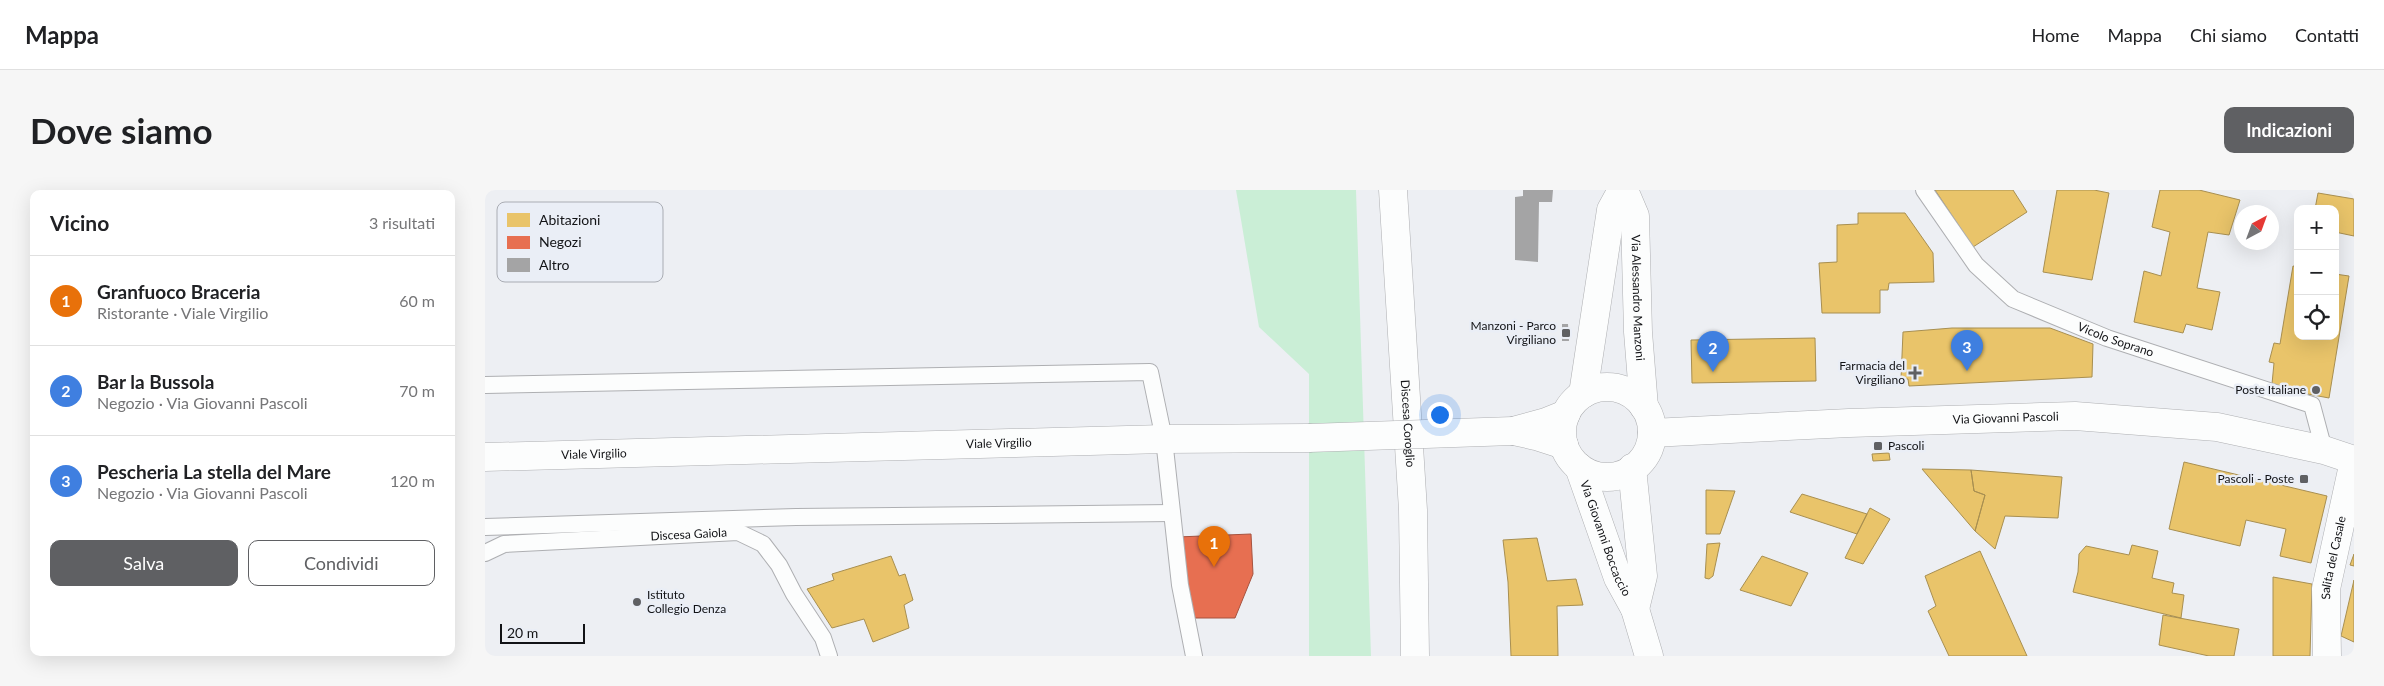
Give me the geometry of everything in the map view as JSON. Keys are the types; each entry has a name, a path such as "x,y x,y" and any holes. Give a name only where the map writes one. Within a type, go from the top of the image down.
{"street":[{"name":"Discesa Coroglio","path":"1393,190 1413,510 1415,656"},
{"name":"Via Alessandro Manzoni","path":"1583,394 1611,210 1623,190"},
{"name":"Via Alessandro Manzoni","path":"1623,190 1635,216 1638,332 1644,407"},
{"path":"1613,387 1628,392 1644,407 1649,415 1652,433 1649,449 1641,462 1624,474 1609,477 1593,475 1579,467 1571,459 1564,445 1562,429 1566,414 1574,401 1583,394 1597,388 1613,387"},
{"name":"Viale Virgilio","path":"485,457 1164,439 1309,438 1513,431 1546,422 1566,414"},
{"name":"Via Giovanni Pascoli","path":"1652,433 1810,424 2075,416 2217,427 2324,450 2354,460"},
{"name":"Viale Virgilio","path":"1513,431 1564,445"},
{"name":"Salita del Casale","path":"2327,656 2326,589 2354,460"},
{"name":"Via Giovanni Boccaccio","path":"1579,467 1618,578 1635,609 1649,656"},
{"name":"Via Giovanni Boccaccio","path":"1632,468 1643,576 1635,609"}],"lane":[{"name":"Vicolo Soprano","path":"1924,190 1976,265 2013,299 2107,338 2312,405 2324,450"},
{"path":"485,385 1150,372 1164,439 1180,585 1194,656"},
{"path":"485,527 796,517 1172,513"},
{"name":"Discesa Gaiola","path":"485,553 504,544 738,532 763,544 779,565 794,594 823,638 829,656"}],"green space":[{"path":"1236,190 1356,190 1371,656 1309,656 1309,374 1259,327"}],"building: Abitazioni":[{"path":"1935,190 2013,190 2027,212 1973,247"},
{"path":"2057,190 2094,190 2109,193 2092,280 2043,272"},
{"path":"2160,190 2199,190 2240,200 2238,205 2234,205 2234,219 2229,235 2208,232 2197,288 2220,292 2212,330 2186,324 2183,333 2134,322 2144,271 2161,276 2170,232 2152,227"},
{"path":"2318,193 2354,199 2354,236 2339,233 2339,205 2316,205"},
{"path":"1858,213 1905,213 1933,253 1934,282 1889,283 1888,290 1880,290 1880,313 1822,313 1819,263 1837,262 1837,225 1858,224"},
{"path":"2293,266 2294,340 2339,340 2329,398 2275,388 2272,384 2274,363 2269,362 2274,343 2280,344"},
{"path":"2339,275 2349,276 2339,337"},
{"path":"1952,328 2050,328 2093,344 2092,377 1909,386 1908,379 1901,379 1903,332"},
{"path":"1815,338 1816,381 1692,383 1691,340"},
{"path":"1889,453 1890,460 1873,461 1872,454"},
{"path":"2184,462 2327,496 2311,563 2280,556 2286,529 2246,520 2240,546 2169,529"},
{"path":"1922,469 1971,470 1974,491 1985,495 1975,531"},
{"path":"1971,470 2062,477 2058,518 2005,516 1995,549 1975,531 1985,495 1974,491"},
{"path":"1706,490 1735,491 1720,534 1706,534"},
{"path":"1802,494 1867,514 1857,534 1790,512"},
{"path":"1870,508 1890,519 1863,564 1845,558"},
{"path":"1537,538 1547,581 1576,579 1583,605 1557,606 1558,656 1511,656 1508,582 1503,540"},
{"path":"1720,543 1713,576 1709,579 1705,578 1707,544"},
{"path":"2132,545 2158,551 2152,578 2174,583 2172,593 2184,595 2181,618 2073,592 2078,572 2079,554 2086,546 2129,555"},
{"path":"1980,551 2027,656 1949,656 1928,611 1936,606 1925,576"},
{"path":"2354,554 2354,566 2350,565"},
{"path":"891,556 899,576 905,574 913,600 904,605 909,628 873,642 864,619 832,628 807,589 834,580 832,574"},
{"path":"1762,556 1808,573 1791,606 1740,590"},
{"path":"2273,577 2312,584 2310,656 2273,656"},
{"path":"2354,580 2354,642 2341,636"},
{"path":"2163,615 2239,629 2234,656 2209,656 2159,645"}],"building: Negozi":[{"path":"1251,534 1253,574 1235,618 1193,618 1177,537"}],"building: Altro":[{"path":"1523,190 1553,190 1552,202 1539,202 1538,262 1515,260 1515,197 1523,196"},
{"path":"1562,324 1568,324 1569,341 1562,341"}],"place":[{"name":"Manzoni - Parco Virgiliano","path":"1566,333"},
{"name":"Pescheria La stella del Mare","path":"1967,371"},
{"name":"Bar la Bussola","path":"1713,372"},
{"name":"Farmacia del Virgiliano","path":"1915,373"},
{"name":"Poste Italiane","path":"2316,390"},
{"name":"Pascoli","path":"1878,446"},
{"name":"Pascoli - Poste","path":"2304,479"},
{"name":"Granfuoco Braceria","path":"1214,567"},
{"name":"Istituto Collegio Denza","path":"637,602"}]}
